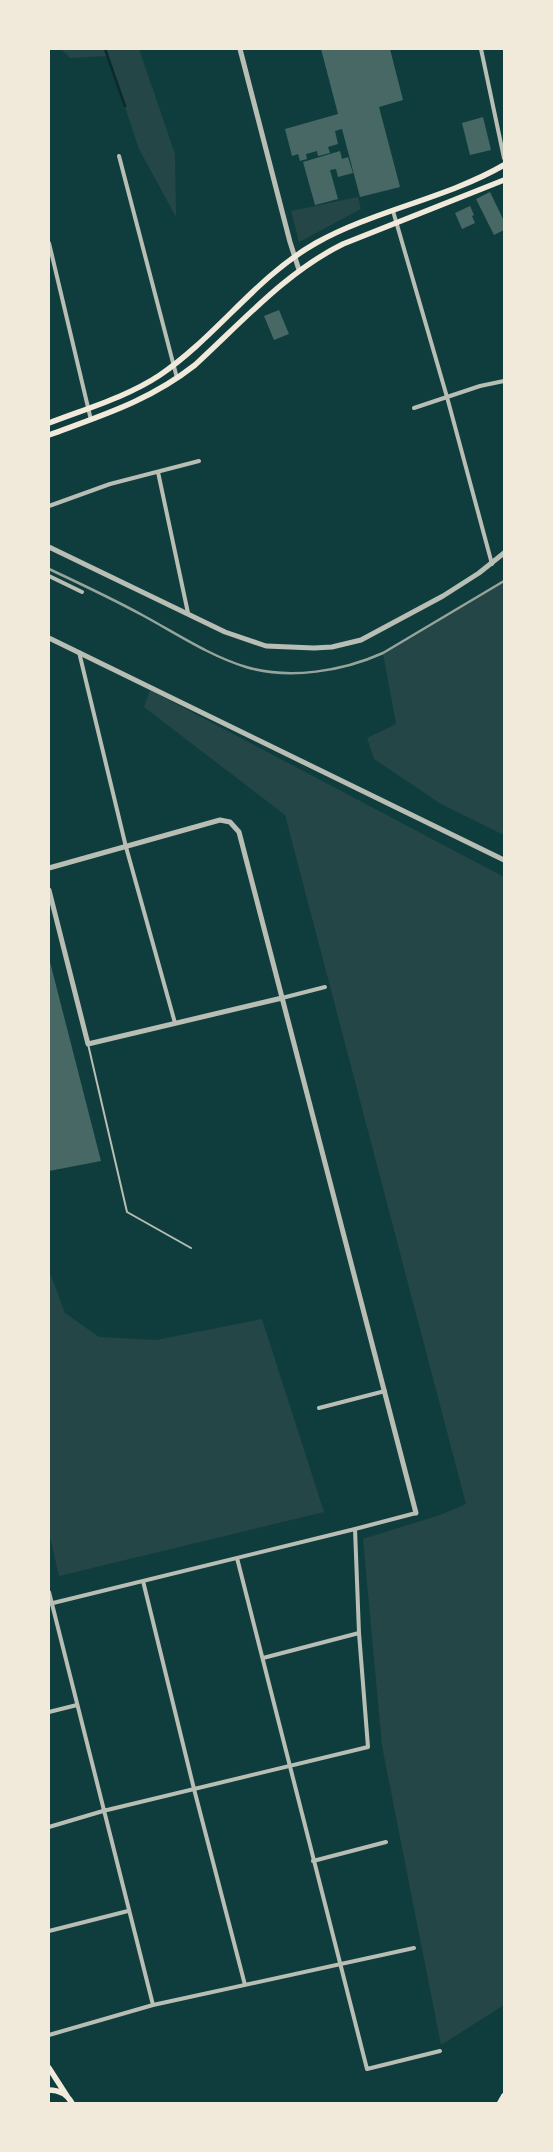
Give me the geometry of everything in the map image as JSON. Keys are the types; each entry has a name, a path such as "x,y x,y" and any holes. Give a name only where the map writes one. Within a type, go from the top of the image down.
{"highway":[{"path":"500,2103 504,2096"}],"main road":[{"path":"49,423 146,383 174,365 294,258 315,244 359,223 504,166"},
{"path":"49,436 147,397 177,379 196,365 299,270 323,253 504,180"},
{"path":"336,234 343,244"},
{"path":"234,310 244,320"},
{"path":"49,2068 72,2103"},
{"path":"49,2090 61,2092 67,2096"}],"street":[{"path":"240,49 294,258 299,270"},
{"path":"481,49 504,158"},
{"path":"119,156 177,379"},
{"path":"393,211 447,397 492,564"},
{"path":"49,243 91,420"},
{"path":"414,408 480,386 504,382"},
{"path":"49,506 110,484 199,461"},
{"path":"158,472 188,613"},
{"path":"49,547 225,632 266,646 314,648 332,647 361,640 378,632 430,603 492,564 504,553"},
{"path":"49,576 82,592"},
{"path":"49,638 504,860"},
{"path":"79,652 126,847 174,1023"},
{"path":"49,868 220,820 230,822 239,832 416,1513 50,1603"},
{"path":"49,890 88,1044 324,987"},
{"path":"319,1408 385,1391"},
{"path":"49,1827 103,1811 368,1747 355,1529"},
{"path":"237,1558 288,1766 367,2070 440,2051"},
{"path":"144,1581 194,1789 245,1985"},
{"path":"49,1592 50,1603 153,2005"},
{"path":"263,1658 360,1633"},
{"path":"49,1712 77,1705"},
{"path":"313,1862 386,1842"},
{"path":"49,1931 128,1911"},
{"path":"49,2035 153,2005 414,1948"}],"lane":[{"path":"88,1044 128,1212 191,1248"}],"shaded area":[{"path":"61,49 139,49 175,154 176,217 139,149 108,56 70,58"},
{"path":"358,197 361,209 299,242 291,211"},
{"path":"504,581 504,835 441,804 374,759 367,738 396,724 383,653"},
{"path":"150,690 504,877 504,2005 441,2045 382,1746 363,1539 440,1515 466,1504 285,815 144,707"},
{"path":"49,1270 65,1313 99,1337 156,1340 262,1319 324,1512 59,1576 49,1533"}],"building":[{"path":"321,49 390,49 403,100 379,107 400,187 360,197 342,129 335,131 338,144 328,147 330,153 318,156 317,151 306,154 307,159 300,161 298,154 292,156 285,129 338,114"},
{"path":"483,117 491,150 470,155 462,123"},
{"path":"340,151 342,159 348,157 353,173 338,177 336,169 330,170 338,199 315,205 303,162"},
{"path":"490,192 504,221 504,230 494,235 476,199"},
{"path":"470,206 475,223 462,229 455,213"},
{"path":"279,310 289,334 274,340 264,316"},
{"path":"49,958 101,1161 49,1171"}],"waterway":[{"path":"105,49 125,106"}],"railway":[{"path":"49,569 121,604 220,657 246,667 280,673 316,672 334,669 383,653 504,581"}]}
